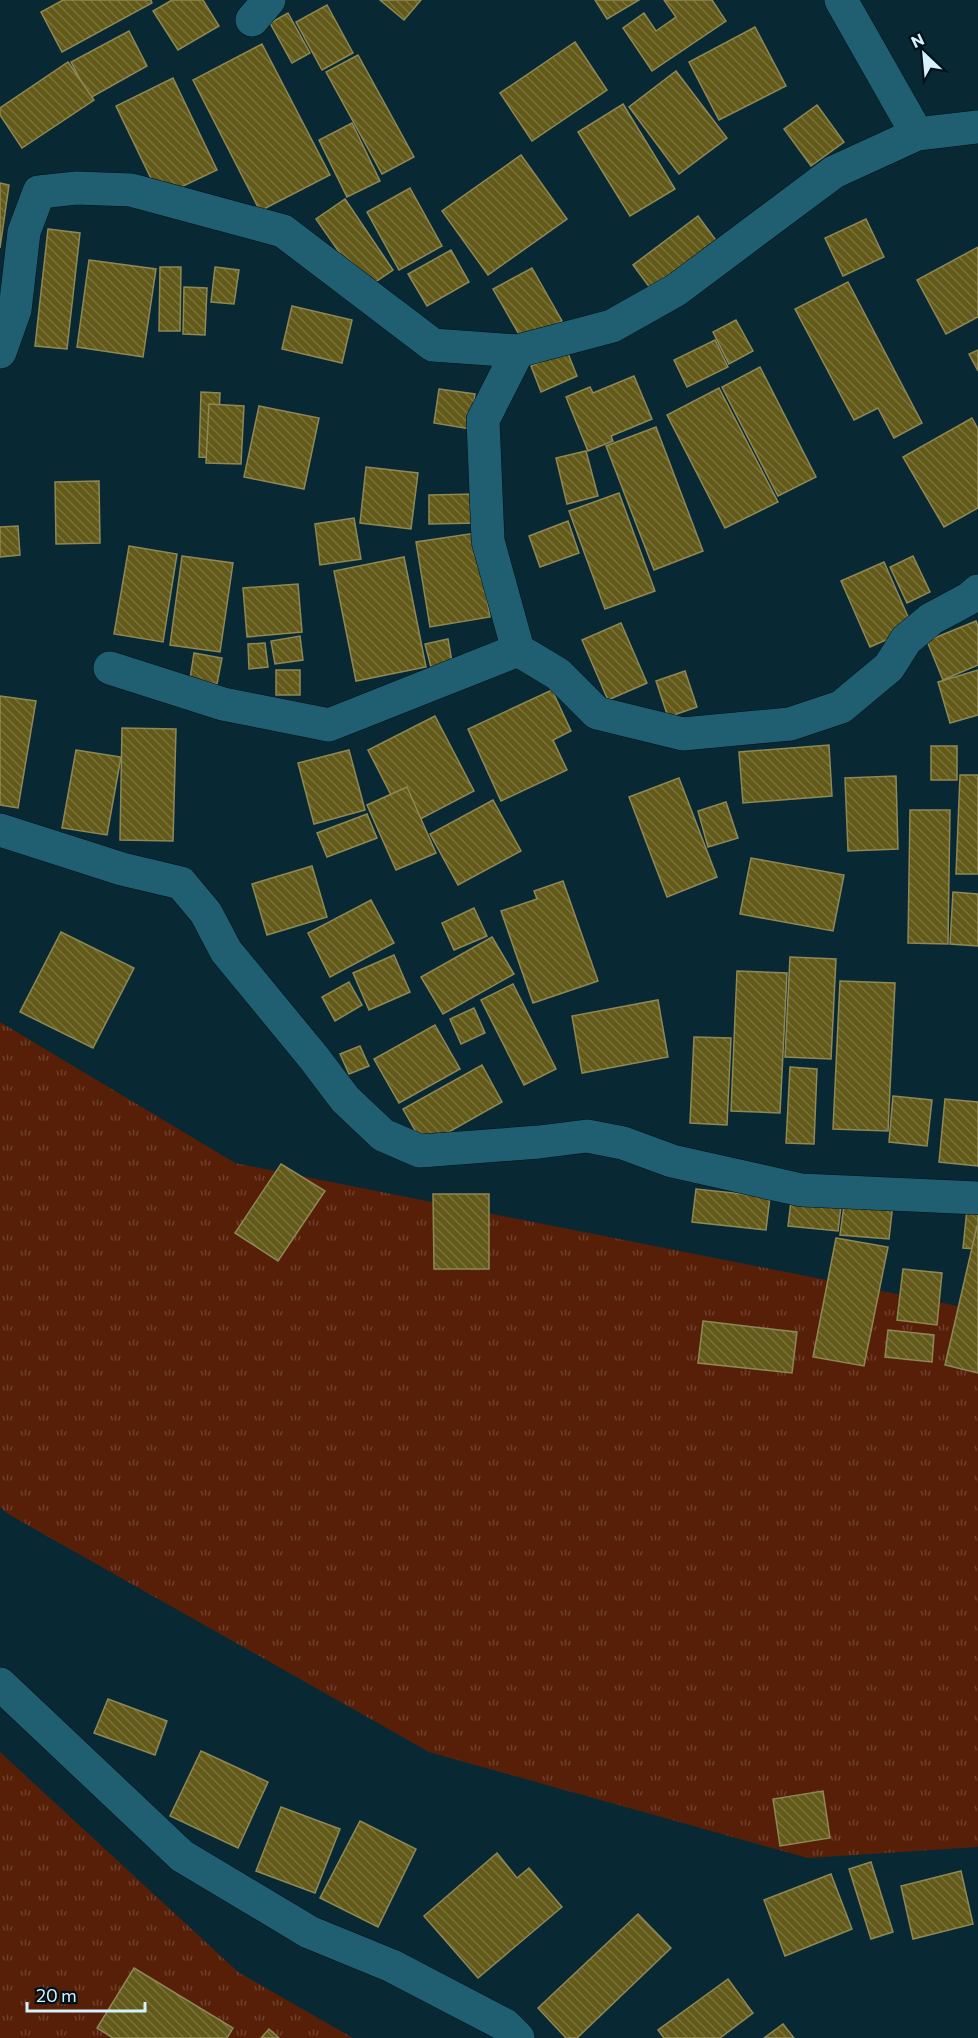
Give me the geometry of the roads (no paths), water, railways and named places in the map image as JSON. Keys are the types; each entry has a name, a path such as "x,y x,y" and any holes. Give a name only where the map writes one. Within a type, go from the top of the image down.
{"street":[{"path":"845,1 917,134"},
{"path":"0,352 15,310 24,232 39,192 77,188 130,190 283,231 433,345 518,351 612,326 676,290 834,172 917,134 978,127"},
{"path":"518,351 483,420 488,541 518,650 558,674 597,712 683,734 790,724 841,707 889,667 906,640 931,619 970,598 978,591"},
{"path":"110,668 223,704 329,725 518,650"},
{"path":"0,830 122,869 181,883 206,914 225,951 315,1058 345,1099 383,1135 420,1150 539,1142 587,1136 623,1143 672,1161 801,1190 978,1198"},
{"path":"0,1684 182,1856 309,1932 392,1965 505,2025 518,2038"}]}
